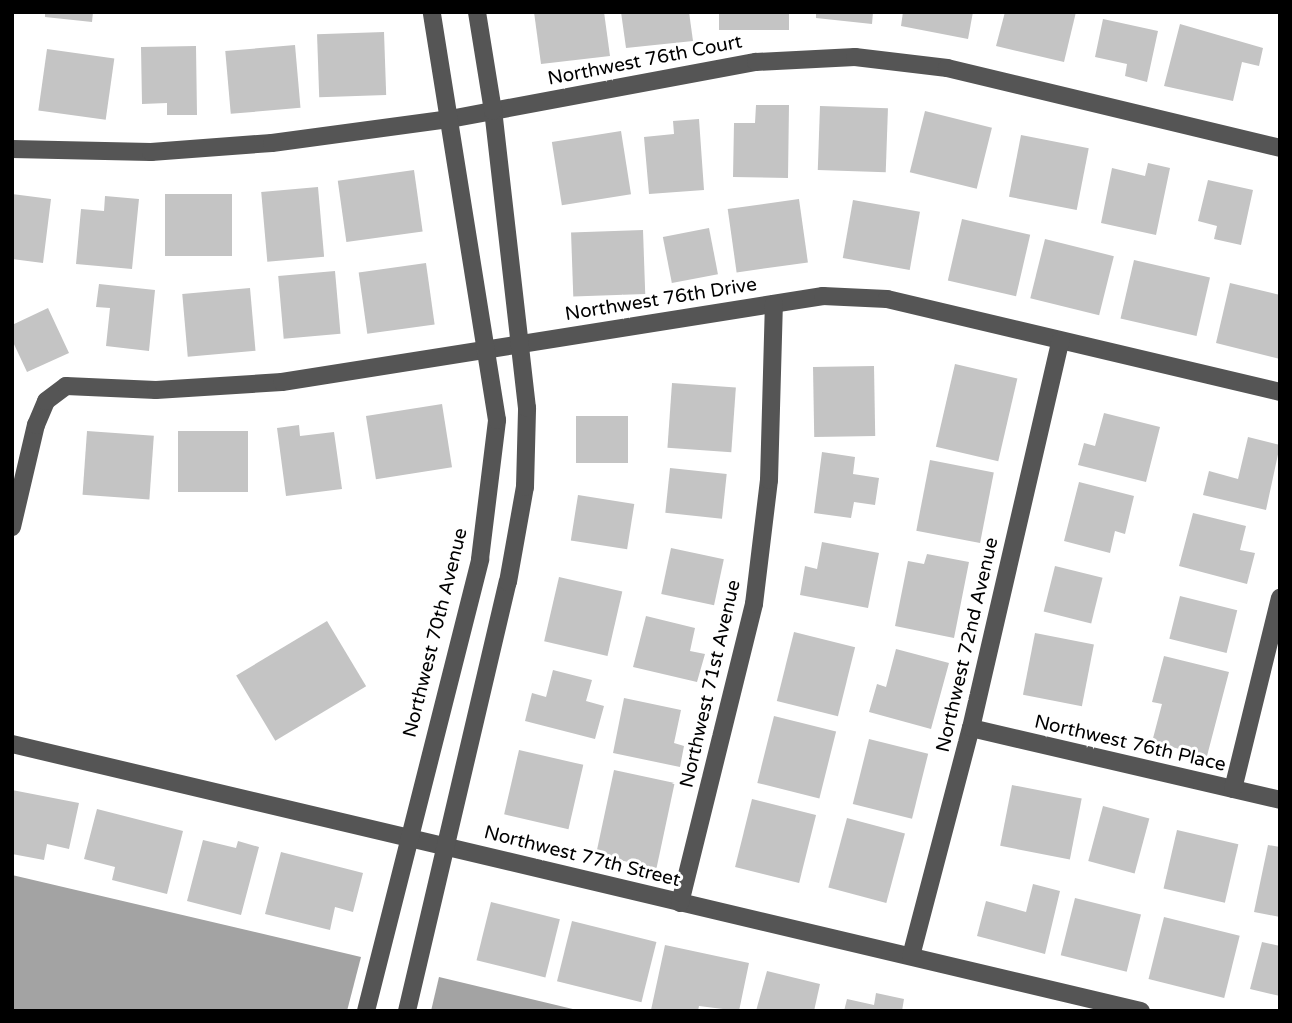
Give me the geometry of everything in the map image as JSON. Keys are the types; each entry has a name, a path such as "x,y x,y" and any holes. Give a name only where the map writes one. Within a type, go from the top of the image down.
{"street":[{"name":"Northwest 70th Avenue","path":"366,1011 407,835 480,559 496,420 489,349 432,12"},
{"path":"407,1011 508,582 525,487 527,408 493,111 477,12"},
{"name":"Northwest 76th Court","path":"12,149 151,152 450,120 756,62 855,57 947,68 1280,146"},
{"name":"Northwest 76th Drive","path":"12,527 46,401 66,386 156,390 282,382 823,296 887,299 1280,392"},
{"name":"Northwest 71st Avenue","path":"680,903 754,604 769,480 774,303"},
{"name":"Northwest 72nd Avenue","path":"911,956 971,728 1060,341"},
{"path":"1233,789 1280,598"},
{"name":"Northwest 76th Place","path":"971,728 1280,800"},
{"name":"Northwest 77th Street","path":"12,744 407,835 680,903 1142,1011"}],"shaded area":[{"path":"12,875 361,957 347,1011 12,1011"},
{"path":"439,977 581,1011 431,1011"}],"building":[{"path":"45,12 93,12 92,22 45,17"},
{"path":"534,12 604,12 610,56 541,64"},
{"path":"621,12 689,12 693,41 626,48"},
{"path":"719,12 789,12 789,30 719,30"},
{"path":"816,12 873,12 872,24 816,18"},
{"path":"903,12 973,12 968,39 901,26"},
{"path":"1005,12 1076,12 1064,62 996,46"},
{"path":"1103,19 1158,31 1147,82 1125,76 1127,64 1095,57"},
{"path":"1180,24 1263,48 1259,66 1242,62 1233,101 1164,86"},
{"path":"384,32 386,95 319,97 317,34"},
{"path":"295,45 300,108 231,114 225,51"},
{"path":"196,46 197,115 167,115 167,103 142,104 141,47"},
{"path":"47,49 114,58 106,120 38,110"},
{"path":"756,105 789,105 788,178 733,177 734,123 755,123"},
{"path":"820,106 888,108 886,172 818,170"},
{"path":"925,111 992,128 977,189 910,172"},
{"path":"699,119 704,190 649,194 644,137 674,134 673,121"},
{"path":"621,131 631,194 562,205 552,142"},
{"path":"1021,135 1089,148 1077,210 1009,197"},
{"path":"1148,163 1170,168 1156,235 1101,223 1112,168 1145,176"},
{"path":"414,170 423,231 346,242 338,181"},
{"path":"1208,180 1253,190 1241,245 1214,239 1217,226 1198,221"},
{"path":"318,187 324,257 267,262 261,192"},
{"path":"12,194 51,199 43,263 12,259"},
{"path":"165,194 232,194 232,256 165,256"},
{"path":"105,196 139,199 132,269 76,264 81,209 104,211"},
{"path":"799,199 808,262 737,272 728,209"},
{"path":"853,200 920,212 910,270 843,258"},
{"path":"962,219 1030,235 1016,296 948,280"},
{"path":"709,228 718,274 672,283 663,237"},
{"path":"643,230 645,294 573,296 571,233"},
{"path":"1045,239 1114,256 1099,315 1030,298"},
{"path":"1134,260 1210,278 1197,336 1121,318"},
{"path":"426,263 435,324 367,334 359,272"},
{"path":"335,271 340,334 284,339 278,276"},
{"path":"1230,283 1280,295 1280,359 1216,343"},
{"path":"99,284 155,290 149,351 106,346 110,308 96,307"},
{"path":"250,288 255,351 188,357 182,294"},
{"path":"48,308 69,353 27,372 12,340 12,325"},
{"path":"955,364 1017,378 998,461 936,447"},
{"path":"874,366 875,436 814,437 813,367"},
{"path":"672,383 736,387 731,452 667,448"},
{"path":"442,404 452,467 376,479 366,416"},
{"path":"1104,413 1160,427 1146,482 1078,465 1084,443 1095,446"},
{"path":"576,416 628,416 628,463 576,463"},
{"path":"299,425 300,436 334,432 342,489 286,496 277,428"},
{"path":"87,431 154,436 149,500 83,495"},
{"path":"178,431 248,431 248,492 178,492"},
{"path":"1248,437 1280,445 1266,510 1203,495 1209,471 1238,479"},
{"path":"822,452 855,457 853,474 879,478 875,505 854,502 851,518 814,513"},
{"path":"930,460 994,472 980,543 916,531"},
{"path":"670,468 727,474 722,519 665,513"},
{"path":"1079,482 1134,496 1125,534 1115,531 1110,553 1064,541"},
{"path":"578,495 634,504 627,549 571,540"},
{"path":"1193,513 1246,526 1240,550 1255,553 1247,584 1179,566"},
{"path":"822,542 879,553 868,608 800,595 805,566 817,569"},
{"path":"671,548 724,559 714,605 661,594"},
{"path":"927,554 969,562 954,638 895,626 908,561 924,564"},
{"path":"1055,566 1103,578 1091,623 1044,612"},
{"path":"559,577 622,592 607,656 544,641"},
{"path":"1180,596 1237,610 1227,653 1169,639"},
{"path":"646,616 695,628 690,651 705,654 697,682 633,667"},
{"path":"327,621 366,686 275,741 236,676"},
{"path":"794,632 855,647 838,716 777,701"},
{"path":"1035,633 1094,644 1082,706 1023,695"},
{"path":"896,649 949,663 931,729 869,712 877,684 886,687"},
{"path":"1164,656 1229,672 1207,756 1152,742 1162,704 1152,702"},
{"path":"553,670 592,680 586,701 604,706 595,739 525,721 532,693 546,697"},
{"path":"624,698 681,710 674,743 684,746 680,767 613,753"},
{"path":"774,716 836,731 819,798 757,783"},
{"path":"869,739 928,754 912,819 853,804"},
{"path":"519,750 583,765 568,829 504,814"},
{"path":"614,770 675,783 657,868 596,855"},
{"path":"1012,785 1082,799 1070,859 1000,846"},
{"path":"12,790 79,803 69,849 47,844 44,860 12,854"},
{"path":"752,799 816,815 799,883 735,867"},
{"path":"1103,806 1149,818 1135,873 1088,861"},
{"path":"97,809 183,831 167,894 112,880 115,867 84,859"},
{"path":"847,818 905,834 886,903 828,888"},
{"path":"1177,830 1238,844 1225,903 1164,888"},
{"path":"203,840 236,848 238,841 259,847 241,915 187,901"},
{"path":"1268,845 1280,847 1280,917 1254,912"},
{"path":"281,852 363,873 353,912 335,907 330,930 265,914"},
{"path":"1033,884 1060,891 1045,954 977,936 986,901 1026,912"},
{"path":"1075,898 1141,914 1127,972 1061,955"},
{"path":"491,902 560,919 545,977 476,960"},
{"path":"1164,917 1240,936 1224,998 1149,979"},
{"path":"572,921 656,942 641,1002 557,981"},
{"path":"1262,942 1280,946 1280,996 1250,989"},
{"path":"665,945 749,963 739,1011 699,1006 698,1011 651,1010"},
{"path":"767,971 820,984 814,1011 756,1011"},
{"path":"876,993 904,999 902,1011 844,1011 847,999 874,1005"}]}
